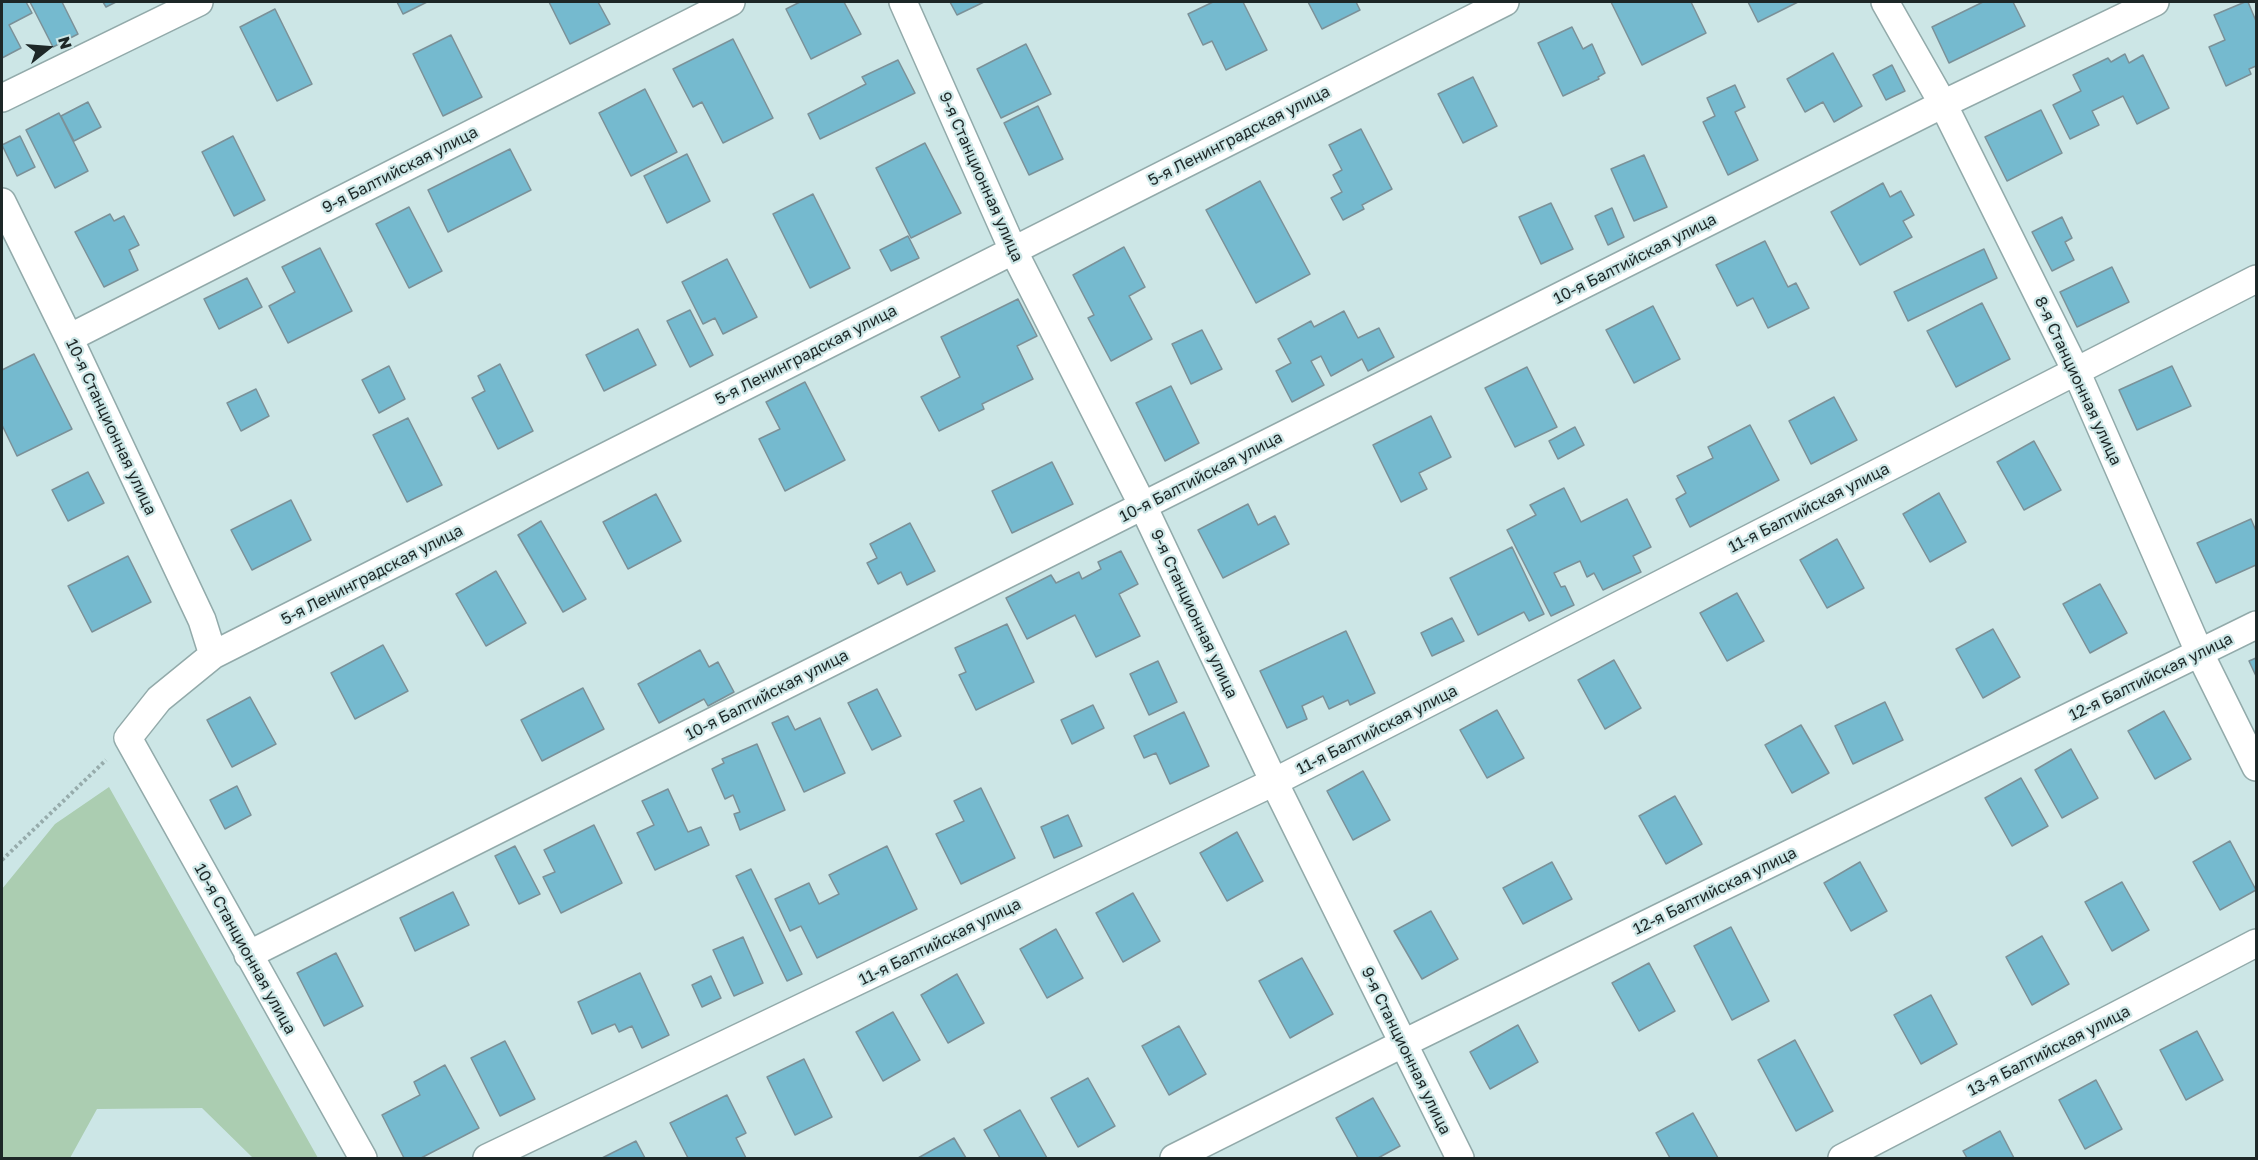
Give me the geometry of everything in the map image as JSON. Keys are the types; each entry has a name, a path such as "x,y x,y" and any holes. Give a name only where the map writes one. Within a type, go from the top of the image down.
{"street":[{"path":"2,98 199,2"},
{"name":"9-я Балтийская улица","path":"69,338 731,2"},
{"name":"9-я Станционная улица","path":"903,2 1013,250 1143,506 1274,783 1460,1158"},
{"name":"5-я Ленинградская улица","path":"128,738 159,699 213,655 1505,2"},
{"name":"8-я Станционная улица","path":"1885,2 1943,104 2076,370 2199,654 2256,767"},
{"name":"10-я Балтийская улица","path":"248,955 1943,104 2155,2"},
{"name":"10-я Станционная улица","path":"2,202 202,620 213,655"},
{"name":"11-я Балтийская улица","path":"487,1158 1274,783 2256,279"},
{"name":"12-я Балтийская улица","path":"1174,1158 2256,625"},
{"name":"10-я Станционная улица","path":"128,738 363,1158"},
{"name":"13-я Балтийская улица","path":"1842,1158 2256,943"}],"path":[{"path":"2,860 128,738"}],"green space":[{"path":"109,787 318,1158 253,1158 202,1108 97,1109 70,1158 2,1158 2,889 55,824"}],"building":[{"path":"2,2 26,2 32,13 9,25 21,48 2,58"},
{"path":"30,2 62,2 78,34 53,47"},
{"path":"103,2 116,2 106,7"},
{"path":"397,2 427,2 403,14"},
{"path":"549,2 598,2 610,24 570,44"},
{"path":"800,2 844,2 861,34 811,59 786,9"},
{"path":"950,2 984,2 957,15"},
{"path":"1213,2 1243,2 1267,50 1226,70 1212,41 1203,45 1188,14"},
{"path":"1308,2 1356,2 1360,10 1322,29"},
{"path":"1611,2 1691,2 1706,33 1642,65"},
{"path":"1748,2 1798,2 1758,22"},
{"path":"1983,2 2013,2 2025,26 1949,63 1932,27"},
{"path":"2248,2 2256,21 2256,66 2249,69 2251,74 2226,86 2209,47 2225,40 2214,15"},
{"path":"275,9 312,84 277,101 240,27"},
{"path":"1572,27 1583,49 1592,44 1605,73 1598,77 1599,79 1563,96 1538,43"},
{"path":"451,35 482,97 443,116 413,54"},
{"path":"733,39 773,118 723,143 702,102 693,107 673,69"},
{"path":"1026,44 1051,94 1001,118 977,69"},
{"path":"1833,53 1862,106 1834,122 1823,102 1805,112 1787,79"},
{"path":"2125,54 2129,63 2143,55 2169,108 2137,124 2123,96 2092,111 2099,125 2070,139 2053,105 2081,91 2073,75 2108,58 2111,62"},
{"path":"898,60 915,93 820,139 808,114 866,84 862,77"},
{"path":"1892,65 1905,91 1886,100 1873,75"},
{"path":"1473,77 1497,126 1463,143 1438,94"},
{"path":"1735,85 1745,107 1735,112 1758,160 1728,175 1703,122 1715,116 1707,98"},
{"path":"645,89 677,152 631,176 599,113"},
{"path":"88,102 101,127 74,141 61,116"},
{"path":"1038,106 1063,159 1029,175 1004,123"},
{"path":"2041,110 2062,153 2007,181 1985,137"},
{"path":"59,113 88,171 55,188 26,130"},
{"path":"1361,129 1392,189 1362,205 1364,209 1343,220 1331,198 1342,192 1333,175 1342,170 1329,145"},
{"path":"20,136 35,167 17,176 2,145"},
{"path":"233,136 265,200 234,216 202,152"},
{"path":"925,143 961,213 911,238 876,168"},
{"path":"510,149 531,190 448,232 428,190"},
{"path":"687,154 710,201 667,223 644,176"},
{"path":"1644,155 1667,207 1634,221 1611,169"},
{"path":"1260,181 1310,274 1256,303 1206,210"},
{"path":"1883,183 1890,197 1901,191 1914,215 1903,221 1912,237 1860,265 1831,212"},
{"path":"813,194 850,268 810,288 773,214"},
{"path":"1551,203 1573,249 1541,264 1519,217"},
{"path":"409,207 442,271 409,288 376,224"},
{"path":"1612,208 1624,237 1608,245 1595,216"},
{"path":"110,214 114,221 124,216 139,245 129,250 138,270 104,287 75,232"},
{"path":"2062,217 2072,238 2065,242 2074,260 2052,271 2032,232"},
{"path":"908,236 919,258 891,271 880,250"},
{"path":"1765,241 1788,287 1796,283 1809,308 1768,328 1753,298 1737,306 1716,265"},
{"path":"1124,247 1145,287 1129,296 1152,339 1111,361 1088,318 1094,315 1073,275"},
{"path":"320,248 352,311 288,343 269,306 295,292 282,267"},
{"path":"1984,249 1997,278 1908,321 1894,292"},
{"path":"727,259 757,317 723,334 715,318 703,324 682,282"},
{"path":"2112,267 2129,302 2077,327 2060,292"},
{"path":"247,278 262,307 219,329 204,299"},
{"path":"1018,299 1037,336 1017,346 1033,379 982,404 984,409 939,431 921,397 960,377 941,337"},
{"path":"1982,303 2010,359 1956,387 1927,331"},
{"path":"1653,306 1680,359 1634,383 1606,330"},
{"path":"690,310 713,355 690,367 667,321"},
{"path":"1344,311 1358,338 1379,328 1394,357 1368,371 1362,359 1331,376 1321,356 1311,361 1324,385 1292,402 1276,371 1291,363 1278,339 1311,321 1314,327"},
{"path":"638,329 656,365 604,391 586,355"},
{"path":"1202,330 1222,369 1191,384 1172,344"},
{"path":"34,354 72,429 17,456 2,425 2,370"},
{"path":"500,364 533,431 498,449 472,398 485,391 478,376"},
{"path":"389,366 405,399 379,413 362,380"},
{"path":"2172,366 2191,406 2137,430 2119,390"},
{"path":"1527,367 1557,427 1515,447 1485,388"},
{"path":"805,382 845,460 785,491 759,439 780,429 766,402"},
{"path":"1171,386 1199,443 1165,461 1136,403"},
{"path":"256,389 269,416 241,431 227,403"},
{"path":"1834,397 1857,440 1811,464 1789,421"},
{"path":"1431,416 1451,457 1419,473 1427,489 1401,502 1373,445"},
{"path":"408,418 442,485 407,502 373,435"},
{"path":"1750,425 1779,480 1690,527 1676,499 1686,493 1677,476 1713,458 1708,447"},
{"path":"1575,427 1584,445 1558,459 1549,441"},
{"path":"2034,441 2061,490 2024,510 1997,462"},
{"path":"1052,462 1073,504 1012,533 992,491"},
{"path":"88,472 104,503 68,521 52,490"},
{"path":"1564,488 1581,522 1627,499 1651,547 1633,556 1641,572 1603,590 1594,573 1587,577 1580,561 1554,573 1561,587 1565,586 1574,605 1551,616 1507,530 1536,515 1530,505"},
{"path":"1939,493 1966,542 1930,562 1903,514"},
{"path":"656,494 681,541 628,569 603,522"},
{"path":"291,500 311,540 252,570 231,530"},
{"path":"1248,504 1258,525 1275,516 1289,544 1223,578 1198,530"},
{"path":"2251,519 2256,531 2256,565 2216,583 2197,543"},
{"path":"541,521 586,599 563,612 518,535"},
{"path":"910,523 935,571 907,585 901,572 878,584 867,563 877,558 870,544"},
{"path":"1837,539 1864,588 1827,608 1800,560"},
{"path":"1512,547 1544,614 1529,621 1524,612 1478,635 1450,578"},
{"path":"1121,551 1138,584 1119,594 1140,636 1096,657 1075,615 1027,639 1006,598 1051,575 1056,583 1079,572 1082,579 1101,569 1098,562"},
{"path":"128,556 151,602 92,632 68,586"},
{"path":"496,571 526,623 486,646 456,594"},
{"path":"2100,584 2127,633 2090,653 2063,604"},
{"path":"1737,593 1764,641 1727,661 1700,613"},
{"path":"1452,618 1464,641 1432,656 1421,633"},
{"path":"1007,624 1034,682 976,710 959,675 966,672 955,648"},
{"path":"1993,629 2020,677 1983,698 1956,649"},
{"path":"1346,631 1375,693 1350,705 1348,700 1329,709 1323,696 1302,706 1307,719 1287,728 1260,671"},
{"path":"383,645 408,691 355,719 331,673"},
{"path":"700,650 709,667 718,662 734,692 708,706 704,699 659,723 638,684"},
{"path":"2256,658 2256,676 2249,661"},
{"path":"1614,660 1641,708 1605,729 1578,680"},
{"path":"1158,661 1177,702 1149,715 1130,674"},
{"path":"583,688 604,729 542,761 521,720"},
{"path":"877,689 901,736 872,750 848,703"},
{"path":"250,697 276,744 232,767 207,720"},
{"path":"1885,702 1903,740 1853,764 1835,726"},
{"path":"1093,705 1104,728 1072,744 1061,720"},
{"path":"1497,710 1524,758 1487,778 1460,730"},
{"path":"2164,711 2191,759 2155,779 2128,731"},
{"path":"1184,712 1209,766 1170,784 1156,753 1144,758 1134,736"},
{"path":"788,716 795,730 820,718 845,773 804,792 772,723"},
{"path":"1801,725 1829,773 1792,793 1765,745"},
{"path":"757,744 785,810 740,830 734,814 740,812 733,795 725,799 712,769 724,763 722,759"},
{"path":"2071,749 2098,798 2062,818 2035,770"},
{"path":"1363,771 1390,820 1353,840 1327,791"},
{"path":"2021,778 2048,826 2012,846 1985,798"},
{"path":"237,786 251,815 225,829 210,800"},
{"path":"981,788 1015,858 961,884 936,834 964,821 954,801"},
{"path":"668,789 688,832 701,827 709,845 655,870 637,833 654,825 642,801"},
{"path":"1675,796 1702,844 1666,864 1639,816"},
{"path":"1068,815 1082,846 1054,858 1041,827"},
{"path":"594,825 622,883 561,913 543,877 555,872 544,850"},
{"path":"1237,832 1263,881 1227,901 1200,853"},
{"path":"2230,841 2256,890 2220,910 2193,862"},
{"path":"515,846 540,894 519,904 495,856"},
{"path":"887,846 917,909 817,958 801,926 790,931 775,899 809,883 819,904 839,894 829,875"},
{"path":"1552,862 1572,899 1523,924 1503,888"},
{"path":"1860,862 1887,911 1851,931 1824,883"},
{"path":"751,869 802,974 787,981 736,876"},
{"path":"2122,882 2149,930 2112,951 2085,902"},
{"path":"453,892 469,925 415,951 400,918"},
{"path":"1133,893 1160,941 1123,962 1096,913"},
{"path":"1431,911 1458,959 1422,979 1394,931"},
{"path":"1731,927 1769,1001 1732,1020 1694,946"},
{"path":"1056,929 1083,978 1047,998 1020,949"},
{"path":"2042,936 2069,984 2032,1005 2006,957"},
{"path":"743,937 763,983 734,996 713,950"},
{"path":"336,953 363,1006 324,1026 297,973"},
{"path":"1302,958 1333,1014 1290,1038 1259,981"},
{"path":"1649,963 1675,1011 1639,1031 1612,983"},
{"path":"640,973 669,1035 642,1048 632,1026 619,1032 615,1024 592,1034 578,1002"},
{"path":"957,974 984,1023 948,1043 921,995"},
{"path":"711,976 721,998 702,1007 692,985"},
{"path":"1931,995 1957,1044 1921,1064 1894,1015"},
{"path":"893,1012 920,1060 883,1081 856,1032"},
{"path":"1518,1025 1538,1062 1490,1089 1470,1052"},
{"path":"1179,1026 1206,1074 1169,1095 1142,1046"},
{"path":"2197,1031 2223,1080 2186,1100 2160,1050"},
{"path":"1795,1040 1833,1111 1796,1131 1758,1060"},
{"path":"505,1041 535,1099 500,1116 471,1058"},
{"path":"804,1059 832,1117 795,1135 767,1077"},
{"path":"445,1065 479,1128 421,1158 404,1158 382,1115 420,1095 414,1082"},
{"path":"1088,1078 1115,1126 1078,1147 1051,1098"},
{"path":"2096,1080 2122,1129 2085,1149 2059,1100"},
{"path":"727,1095 746,1133 736,1138 746,1158 688,1158 670,1123"},
{"path":"1373,1098 1400,1146 1378,1158 1358,1158 1336,1118"},
{"path":"1020,1110 1047,1158 1000,1158 984,1130"},
{"path":"1693,1113 1718,1158 1670,1158 1656,1133"},
{"path":"2000,1131 2014,1158 1967,1158 1963,1151"},
{"path":"954,1138 966,1158 918,1158"},
{"path":"636,1141 645,1158 602,1158"}]}
